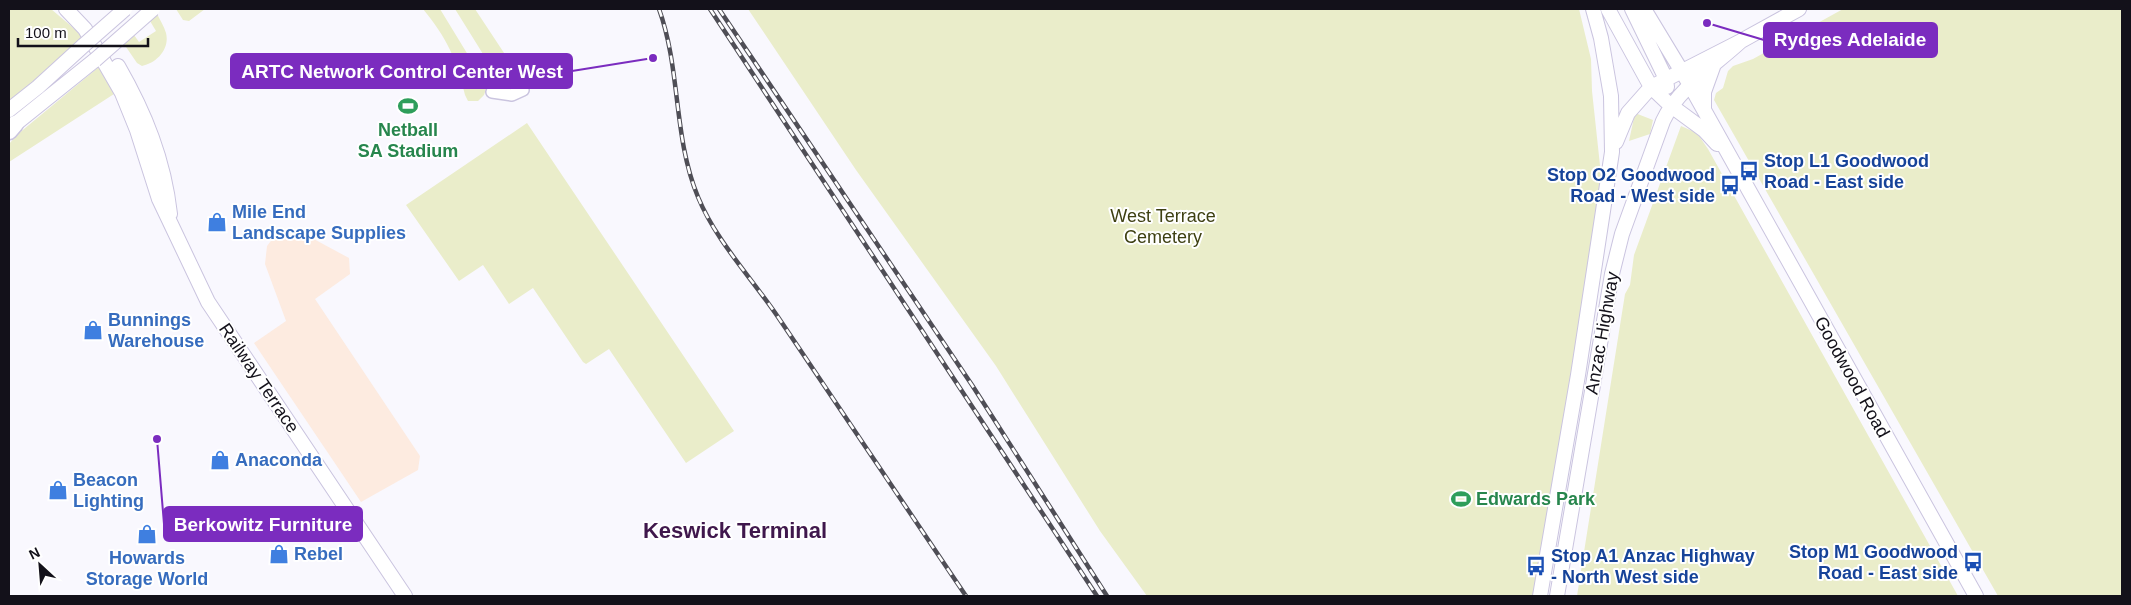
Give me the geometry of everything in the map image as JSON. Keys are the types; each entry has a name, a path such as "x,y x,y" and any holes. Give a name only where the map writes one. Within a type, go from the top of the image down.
{"main road":[{"name":"Railway Terrace","path":"66,9 85,29 122,94 159,199 208,302 405,596"},
{"name":"Railway Terrace","path":"77,9 91,25 118,66 144,112 165,183 172,229"},
{"path":"10,123 38,87 125,9"},
{"path":"10,123 95,60 153,9"},
{"path":"1593,9 1601,38 1611,96 1612,152"},
{"name":"Goodwood Road","path":"1608,9 1651,87 1670,105 1704,130 1730,157"},
{"path":"1632,9 1666,79 1670,105"},
{"name":"Goodwood Road","path":"1644,9 1682,70 1976,596"},
{"path":"1612,152 1628,113 1651,87 1799,9"},
{"name":"Anzac Highway","path":"1557,596 1614,266 1628,218 1670,105 1741,41"},
{"path":"1704,110 1704,92 1713,67"},
{"name":"Anzac Highway","path":"1540,596 1612,152"}],"street":[{"path":"492,92 512,95 523,90"}],"shaded area":[{"path":"288,229 297,230 349,258 350,274 315,299 420,456 418,470 361,502 254,343 286,321 265,264 267,246 277,233"}],"green space":[{"path":"9,9 51,9 77,31 84,40 9,104"},
{"path":"176,9 205,9 189,21 183,20"},
{"path":"423,9 440,9 487,86 484,95 478,101 468,101 450,49"},
{"path":"455,9 475,9 512,65 515,75 511,90 506,91"},
{"name":"West Terrace Cemetery","path":"748,9 1579,9 1591,59 1592,91 1602,184 1535,596 1147,596 1100,531 996,366 856,170"},
{"path":"1843,9 2122,9 2122,596 1998,596 1714,100 1716,93 1723,88 1728,71 1733,66 1753,59"},
{"path":"157,14 166,33 166,44 164,50 153,62 142,66 137,63 124,44 134,35 139,42 156,31 150,21"},
{"path":"100,66 114,94 9,162 9,144 18,134"},
{"path":"1635,113 1653,120 1650,134 1629,141"},
{"path":"527,123 734,431 686,463 609,349 586,364 583,362 533,288 509,304 483,265 459,281 406,205"},
{"path":"1681,126 1697,133 1708,149 1958,596 1577,596 1625,294 1630,285 1634,255"}],"railway":[{"path":"659,9 671,56 684,151 690,174 705,213 724,244 768,302 966,596"},
{"path":"710,9 1097,596"},
{"path":"719,9 972,385 1107,596"}],"place":[{"name":"Rydges Adelaide","path":"1707,23"},
{"name":"ARTC Network Control Center West","path":"653,58"},
{"name":"Netball SA Stadium","path":"408,106"},
{"name":"Stop L1 Goodwood Road - East side","path":"1749,171"},
{"name":"Stop O2 Goodwood Road - West side","path":"1730,185"},
{"name":"Mile End Landscape Supplies","path":"217,222"},
{"name":"Bunnings Warehouse","path":"93,330"},
{"name":"Berkowitz Furniture","path":"157,439"},
{"name":"Anaconda","path":"220,460"},
{"name":"Beacon Lighting","path":"58,490"},
{"name":"Edwards Park","path":"1461,499"},
{"name":"Howards Storage World","path":"147,534"},
{"name":"Rebel","path":"279,554"},
{"name":"Stop M1 Goodwood Road - East side","path":"1973,562"},
{"name":"Stop A1 Anzac Highway - North West side","path":"1536,566"}],"district":[{"name":"Keswick Terminal","path":"735,530"}]}
